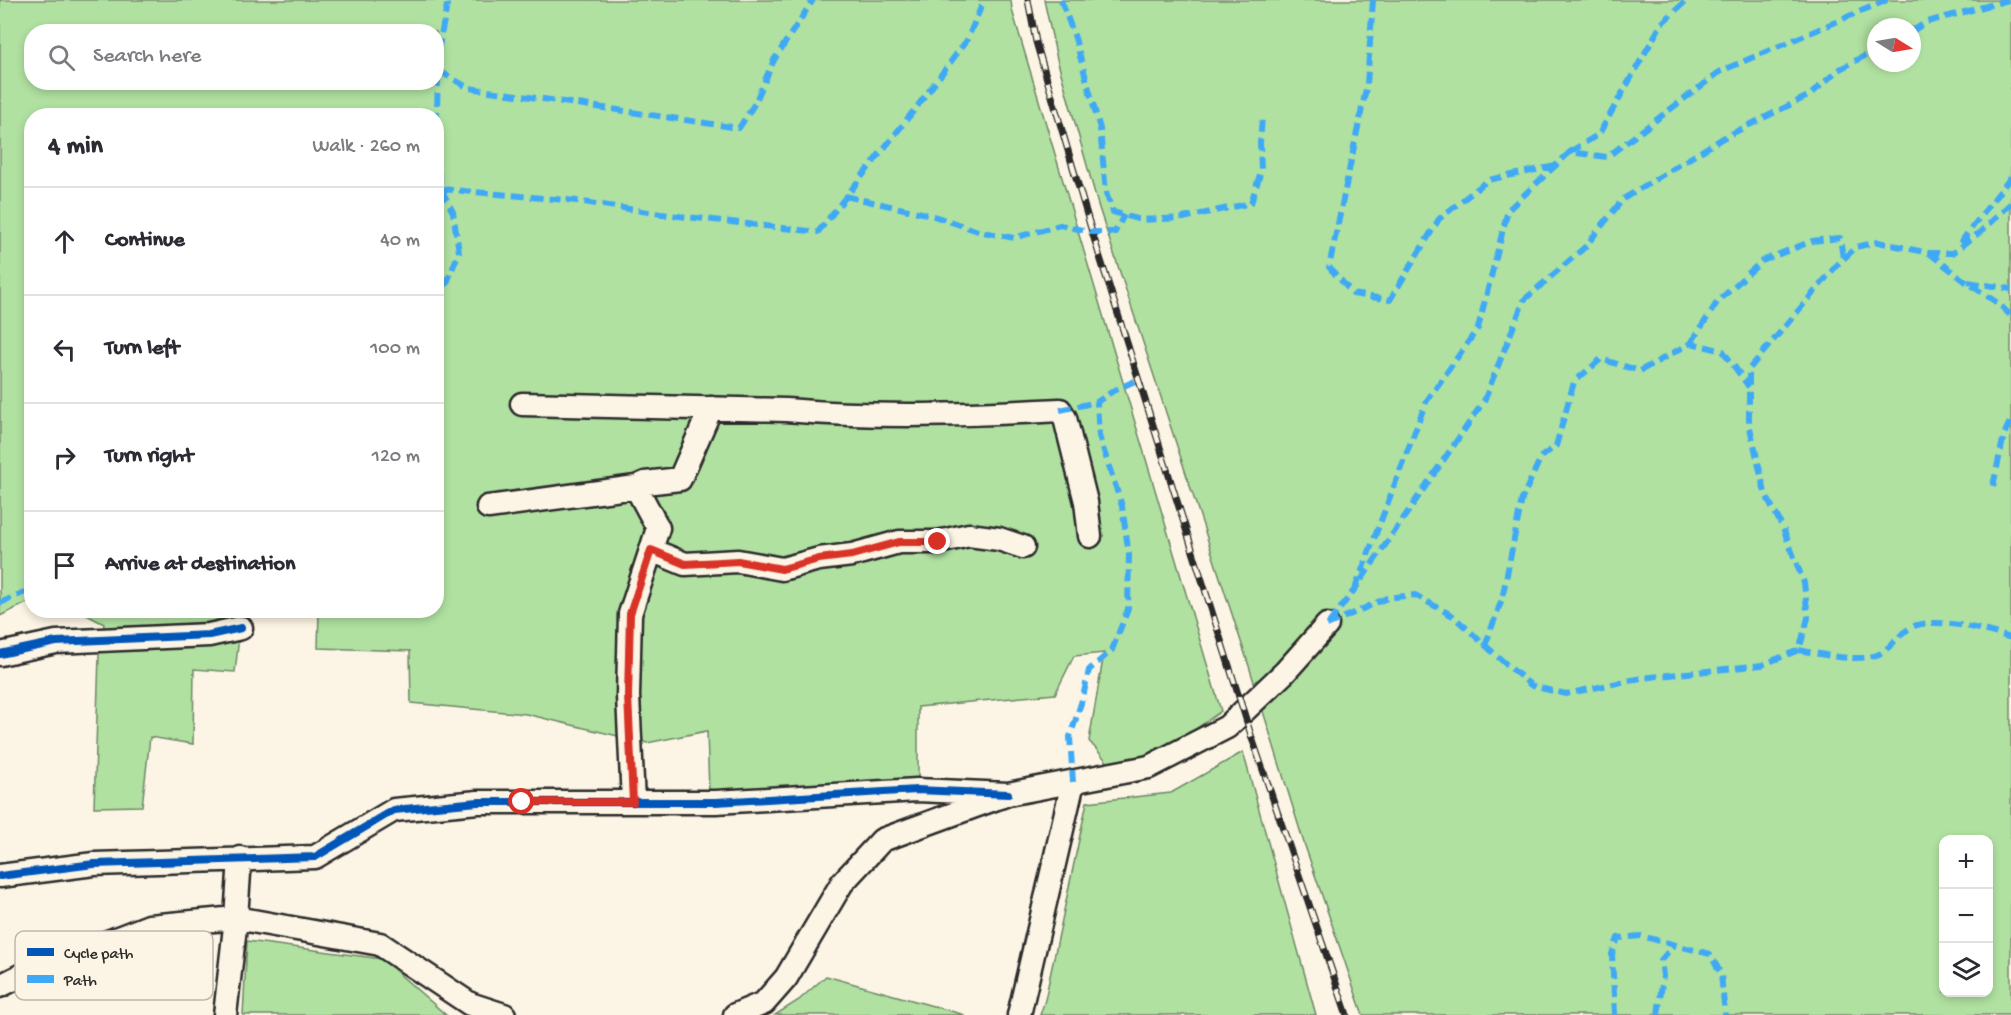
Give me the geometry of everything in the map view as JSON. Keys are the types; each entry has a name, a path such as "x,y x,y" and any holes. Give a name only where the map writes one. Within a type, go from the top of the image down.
{"street":[{"path":"522,404 711,408 846,414 986,414 1060,410 1065,418 1086,502 1090,536"},
{"path":"488,507 680,479 711,408"},
{"path":"633,802 628,696 630,614 658,528 636,487"},
{"path":"651,550 685,564 738,561 782,569 819,559 852,555 899,542 938,542 969,535 999,539 1023,547"},
{"path":"735,1015 764,1003 786,978 842,884 882,840 1008,794 1149,767 1227,727 1285,672 1327,625"},
{"path":"0,654 56,642 209,635 242,628"},
{"path":"1019,1015 1073,782"},
{"path":"0,876 94,864 315,857 394,810 478,802 716,802 917,790 1008,794"},
{"path":"225,1015 240,858"},
{"path":"136,931 149,926 236,918 380,945 470,1004 504,1015"},
{"path":"0,986 15,978"}],"green space":[{"path":"0,0 1011,0 1012,10 1221,711 1162,753 1110,765 1089,741 1104,653 1074,656 1055,694 918,707 918,778 709,793 707,731 647,743 526,714 411,703 410,651 318,648 319,618 444,618 444,108 24,108 24,604 0,616"},
{"path":"1044,0 2011,0 2011,1015 1363,1015 1303,840 1249,666 1099,208 1057,59"},
{"path":"92,618 241,618 235,672 194,669 193,744 150,737 142,806 94,807 99,656 104,624"},
{"path":"1243,752 1316,1015 1040,1015 1087,802 1171,793"},
{"path":"247,941 382,959 446,1015 243,1015"},
{"path":"826,976 965,1015 775,1015 799,1000"}],"railway":[{"path":"1028,0 1036,42 1092,232 1251,735 1347,1015"}],"marked path":[{"path":"443,24 446,0"},
{"path":"444,74 469,88 739,128 755,103 774,60 813,0"},
{"path":"444,189 577,201 661,214 818,232 967,40 984,0"},
{"path":"1061,0 1075,38 1100,129 1106,193 1113,212 1141,220 1183,218 1251,203 1261,171 1262,118"},
{"path":"1373,0 1367,84 1329,267 1353,294 1390,300 1439,219 1488,180 1555,166"},
{"path":"1570,152 1599,134 1662,23 1687,0"},
{"path":"1355,589 1426,402 1478,328 1508,210 1570,152 1607,157 1721,71 1887,0"},
{"path":"1921,26 2009,0"},
{"path":"1329,623 1355,589 1484,401 1524,300 1585,247 1623,199 1723,138 1810,95 1838,70 1867,55"},
{"path":"437,108 438,90"},
{"path":"1960,243 2011,177"},
{"path":"444,195 453,212 459,252 444,290"},
{"path":"845,196 931,215 978,231 1014,238 1060,225 1092,232 1115,232 1124,215"},
{"path":"1327,625 1387,598 1415,595 1453,616 1532,686 1566,694 1641,678 1762,665 1799,650 1808,618 1804,583 1783,528 1765,493 1749,423 1749,369 1837,265 1856,247 1878,242 1929,253 1953,253 2011,203"},
{"path":"1691,343 1718,301 1762,261 1812,241 1840,238 1843,258"},
{"path":"1929,253 1999,304 2011,316"},
{"path":"1968,282 2011,289"},
{"path":"1485,646 1502,599 1522,499 1541,457 1556,446 1574,382 1601,359 1640,371 1691,343 1723,351 1749,387"},
{"path":"1073,782 1070,737 1089,670 1112,650 1128,609 1129,555 1122,506 1099,436 1097,402 1113,391 1139,379"},
{"path":"1060,410 1097,402"},
{"path":"1993,486 2004,435 2011,419"},
{"path":"0,603 24,592"},
{"path":"1799,650 1852,658 1873,656 1881,653 1912,627 1928,623 1964,626 2011,638"},
{"path":"1615,1015 1612,954 1618,938 1641,936 1710,954 1721,974 1725,1015"},
{"path":"1658,1015 1663,976 1661,960 1674,945"}],"cycle path":[{"path":"0,654 56,642 209,635 241,628"},
{"path":"0,876 94,864 315,857 394,810 478,802 716,802 917,790 1008,794"}],"route":[{"path":"522,802 633,802 628,696 630,614 651,550 685,564 738,561 782,569 819,559 852,555 899,542 938,542"}]}
